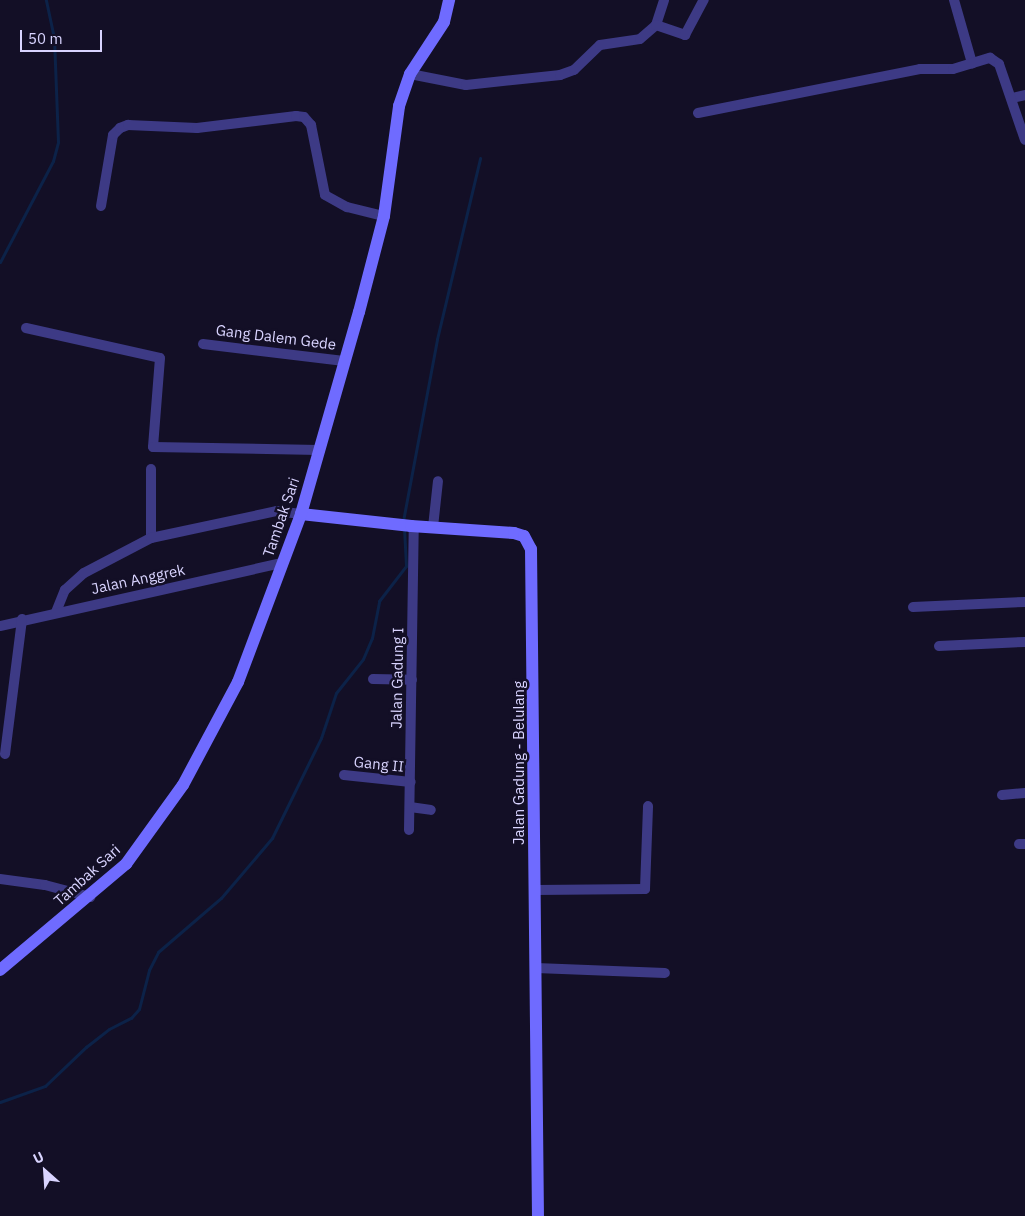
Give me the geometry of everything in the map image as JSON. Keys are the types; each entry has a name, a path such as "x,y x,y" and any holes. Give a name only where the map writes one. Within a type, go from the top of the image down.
{"street":[{"name":"Tambak Sari","path":"0,970 90,897 126,864 183,785 238,682 301,514 384,216 395,126 410,74 444,22 450,0"},
{"path":"410,74 466,84 560,75 574,70 600,45 640,38 657,26 664,0"},
{"path":"657,26 681,34 688,33 704,0"},
{"path":"954,0 972,63"},
{"path":"698,113 920,69 953,69 994,59 1012,98 1025,140"},
{"path":"1012,98 1025,95"},
{"path":"101,206 113,135 120,128 128,125 196,128 296,116 304,117 311,125 325,194 347,207 384,216"},
{"path":"26,328 160,358 153,447 319,450"},
{"name":"Gang Dalem Gede","path":"203,344 344,361"},
{"path":"151,469 152,538"},
{"path":"433,528 438,481"},
{"path":"56,612 65,590 84,573 116,553 152,538 277,511 301,514"},
{"name":"Jalan Gadung - Belulang","path":"301,514 396,525 514,533 524,536 531,549 538,1216"},
{"name":"Jalan Gadung I","path":"409,830 413,526"},
{"name":"Jalan Anggrek","path":"0,626 22,619 282,563"},
{"path":"913,607 1025,602"},
{"path":"5,754 22,619"},
{"path":"939,646 1025,642"},
{"path":"373,679 412,680"},
{"name":"Gang II","path":"344,775 411,782"},
{"path":"1002,795 1025,793"},
{"path":"536,890 645,889 648,806"},
{"path":"410,807 431,810"},
{"path":"0,879 45,885 90,897"},
{"path":"536,968 665,973"}],"waterway":[{"path":"0,262 53,161 58,142 54,38 46,0"},
{"path":"403,521 437,339 480,158"},
{"path":"0,1102 45,1086 86,1047 109,1029 131,1018 139,1009 149,970 158,952 221,898 272,838 321,738 336,693 363,659 372,638 379,601 406,566 404,528"}]}
